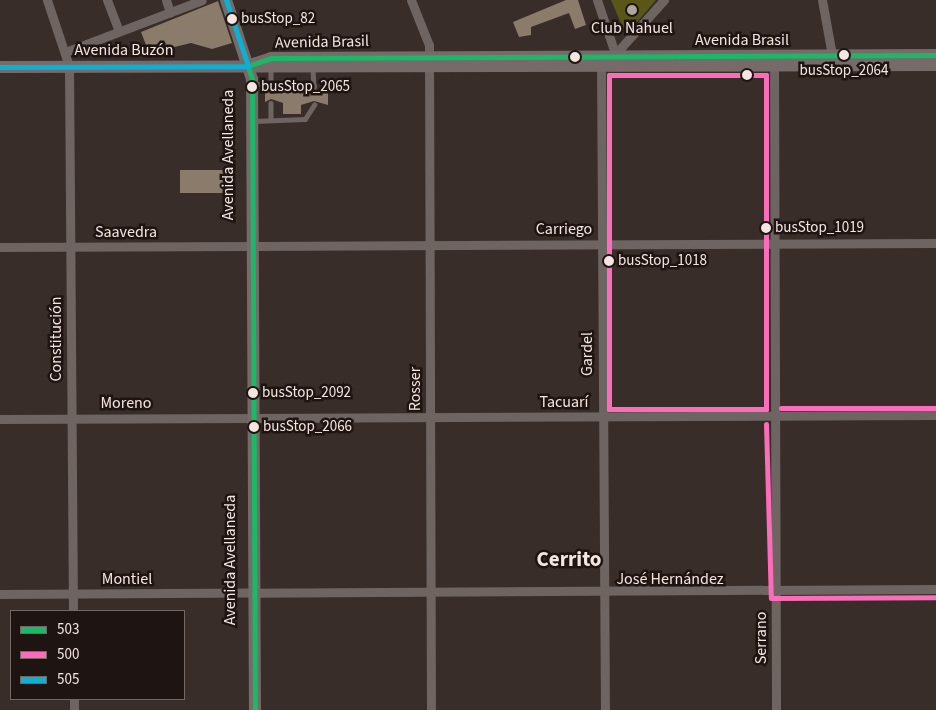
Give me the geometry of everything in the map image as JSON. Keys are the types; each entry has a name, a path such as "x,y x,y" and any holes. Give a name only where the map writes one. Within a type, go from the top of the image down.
{"main road":[{"path":"226,0 248,66"},
{"name":"Avenida Brasil","path":"774,61 832,55 936,55"},
{"name":"Avenida Brasil","path":"248,66 271,58 428,62 601,63 618,58 936,65"},
{"name":"Avenida Brasil","path":"248,66 271,69 313,69 428,62"},
{"name":"Avenida Buzón","path":"0,67 248,66"},
{"name":"Avenida Avellaneda","path":"247,710 250,593 249,246 252,121 252,84 248,66"},
{"name":"Avenida Avellaneda","path":"248,66 244,83 249,246"},
{"name":"Avenida Avellaneda","path":"250,593 255,710"}],"street":[{"name":"Constitución","path":"47,0 68,51 70,66 73,610"},
{"path":"107,0 119,31"},
{"path":"166,0 170,12"},
{"path":"68,51 202,0"},
{"name":"Rosser","path":"411,0 428,42 431,710"},
{"path":"597,0 618,58"},
{"path":"618,58 664,0"},
{"path":"822,0 832,55"},
{"name":"Serrano","path":"774,61 772,416 776,593 776,710"},
{"name":"Gardel","path":"601,63 605,710"},
{"name":"Carriego","path":"249,246 936,242"},
{"name":"Saavedra","path":"0,247 249,246"},
{"name":"Tacuarí","path":"249,418 936,415"},
{"name":"Moreno","path":"0,419 249,418"},
{"name":"José Hernández","path":"250,593 605,594 776,593 936,589"},
{"name":"Montiel","path":"0,594 250,593"}],"lane":[{"path":"271,69 271,87"},
{"path":"302,86 314,88 313,69"},
{"path":"252,84 271,87 289,85"},
{"path":"271,102 272,120"},
{"path":"252,121 304,119 314,105"}],"shaded area":[{"name":"Club Nahuel","path":"611,0 656,0 626,35"}],"building":[{"path":"566,0 578,0 586,25 575,29 569,13 531,27 531,35 519,37 513,22"},
{"path":"218,1 232,43 212,49 191,43 162,50 146,45 141,32"},
{"path":"292,82 299,82 301,91 313,95 328,91 328,105 314,101 301,105 301,114 283,114 283,103 271,99 265,102 265,90 271,94 289,90"},
{"path":"180,170 228,170 228,193 180,193"}],"transit line":[{"name":"505","path":"0,67 248,66 226,0"},
{"name":"503","path":"248,66 271,58 936,55"},
{"name":"503","path":"248,66 252,79 255,710"},
{"name":"500","path":"609,75 766,75 766,409 609,409 609,75"},
{"name":"500","path":"781,408 936,408"},
{"name":"500","path":"766,424 771,598 936,597"}],"place":[{"name":"Club Nahuel","path":"632,10"},
{"name":"busStop_82","path":"232,19"},
{"name":"busStop_2064","path":"844,55"},
{"name":"busStop_2065","path":"252,87"},
{"name":"busStop_1019","path":"766,228"},
{"name":"busStop_1018","path":"609,261"},
{"name":"busStop_2092","path":"253,393"},
{"name":"busStop_2066","path":"254,427"}],"district":[{"name":"Cerrito","path":"569,559"}]}
